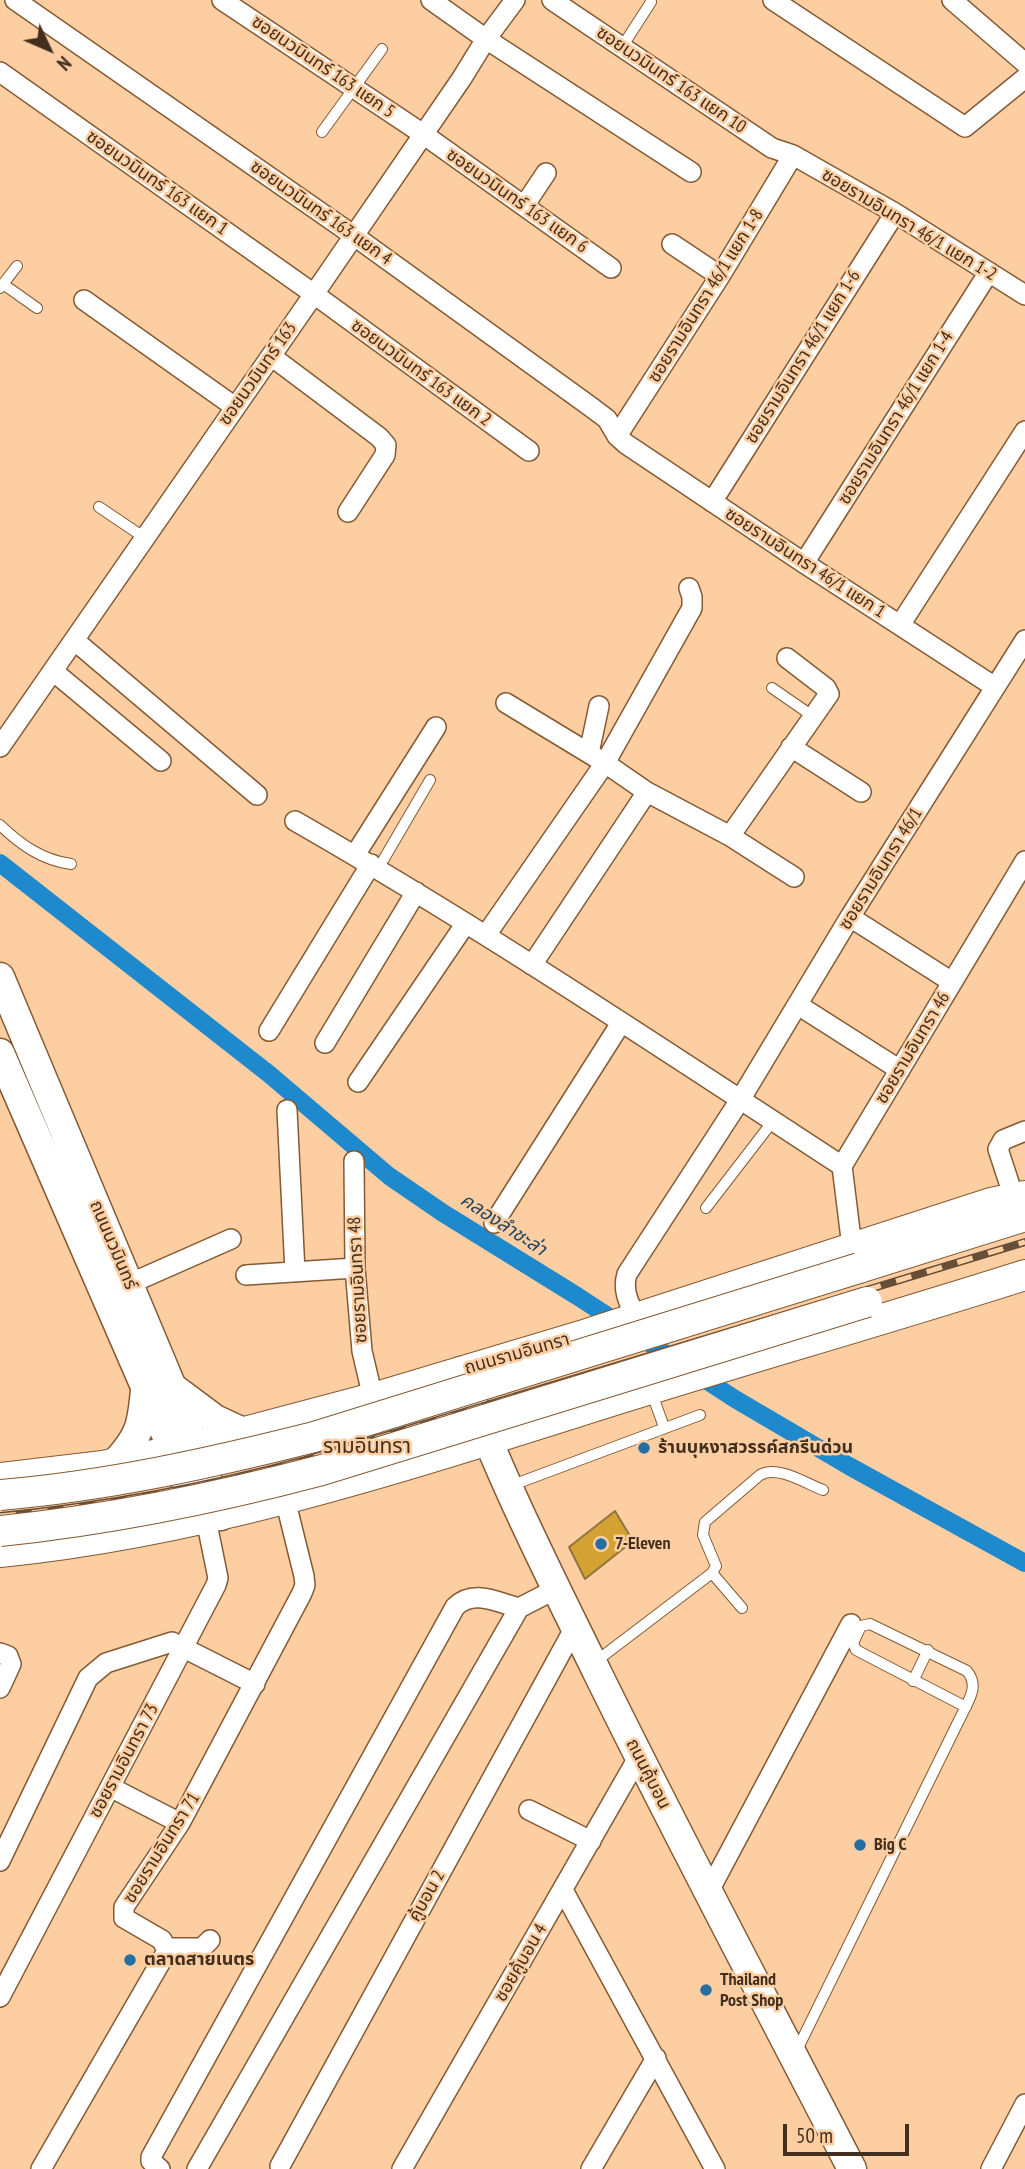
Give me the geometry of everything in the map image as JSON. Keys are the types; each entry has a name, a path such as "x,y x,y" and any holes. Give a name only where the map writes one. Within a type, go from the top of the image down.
{"main road":[{"name":"ถนนนวมินทร์","path":"0,977 129,1284 159,1387"},
{"name":"ถนนนวมินทร์","path":"0,1053 159,1387 209,1518"},
{"name":"ถนนรามอินทรา","path":"0,1495 70,1488 149,1474 314,1437 1021,1203"},
{"path":"0,1531 160,1507 243,1491 309,1474 1025,1255"},
{"name":"ถนนรามอินทรา","path":"0,1478 109,1464 184,1449 373,1398 631,1319 856,1257"},
{"path":"0,1552 97,1540 209,1518 293,1497 487,1441 1025,1275"},
{"path":"575,1337 556,1358 554,1384 565,1404 582,1410"},
{"name":"ถนนคู้บอน","path":"461,1371 487,1441 556,1589 852,2169"},
{"path":"97,1540 115,1522 121,1507 119,1483 109,1464 128,1450 159,1387 245,1433"},
{"path":"325,1410 373,1429 386,1429 464,1408 476,1413"},
{"path":"284,1422 265,1450 265,1465 272,1477 293,1497"}],"street":[{"name":"ซอยนวมินทร์ 163 แยก 4","path":"15,0 353,235 591,407 607,419 617,436"},
{"name":"ซอยนวมินทร์ 163 แยก 5","path":"222,0 423,134"},
{"path":"431,0 486,39 691,172"},
{"name":"ซอยนวมินทร์ 163","path":"0,747 515,0"},
{"name":"ซอยนวมินทร์ 163 แยก 10","path":"552,0 772,148 793,155"},
{"path":"773,0 965,127 1025,78"},
{"path":"951,0 1025,63"},
{"name":"ซอยนวมินทร์ 163 แยก 1","path":"0,72 314,294"},
{"name":"ซอยนวมินทร์ 163 แยก 6","path":"423,134 611,268"},
{"name":"ซอยรามอินทรา 46/1 แยก 1-2","path":"793,155 895,213 1025,295"},
{"name":"ซอยรามอินทรา 46/1 แยก 1-8","path":"617,436 720,276 793,155"},
{"path":"524,206 546,173"},
{"name":"ซอยรามอินทรา 46/1 แยก 1-6","path":"712,502 895,213"},
{"path":"672,244 720,276"},
{"name":"ซอยรามอินทรา 46/1 แยก 1-4","path":"804,563 989,272"},
{"name":"ซอยนวมินทร์ 163 แยก 2","path":"314,294 529,451"},
{"path":"84,300 235,407"},
{"path":"271,356 386,445 385,455 348,512"},
{"path":"900,625 1025,431"},
{"name":"ซอยรามอินทรา 46/1 แยก 1","path":"617,436 712,502 995,687"},
{"path":"486,935 692,608 689,588"},
{"path":"74,640 257,795"},
{"name":"ซอยรามอินทรา 46/1","path":"631,1319 626,1296 627,1274 740,1100 850,917 1025,640"},
{"path":"730,836 829,694 826,688 788,658"},
{"path":"53,671 162,761"},
{"path":"506,704 597,758 647,792 730,836 794,877"},
{"path":"597,758 600,706"},
{"path":"269,1031 368,863 436,727"},
{"path":"791,747 861,792"},
{"path":"532,965 647,792"},
{"path":"295,821 486,935 842,1166 856,1257"},
{"name":"ซอยรามอินทรา 46","path":"842,1166 1025,861"},
{"path":"325,1043 416,892"},
{"path":"850,917 952,982"},
{"path":"358,1082 466,923"},
{"path":"798,1006 900,1070"},
{"path":"494,1223 621,1023"},
{"path":"287,1110 295,1272"},
{"path":"1021,1203 998,1149 1003,1140 1025,1131"},
{"name":"ซอยรามอินทรา 48","path":"354,1161 355,1268 362,1351 373,1398"},
{"path":"129,1284 231,1239"},
{"path":"246,1275 355,1268"},
{"name":"ซอยรามอินทรา 71","path":"167,1948 162,1940 124,1918 124,1907 180,1823 305,1586 293,1497"},
{"name":"ซอยรามอินทรา 73","path":"0,1997 218,1578 209,1518"},
{"path":"197,2169 519,1608 556,1589"},
{"path":"160,2169 151,2161 151,2157 455,1607 463,1599 473,1596 519,1608"},
{"path":"709,1891 851,1624"},
{"name":"คู้บอน 2","path":"280,2166 575,1627"},
{"path":"0,1861 88,1678 106,1662 172,1642 255,1684"},
{"path":"0,1653 8,1656 11,1664 0,1688"},
{"name":"ซอยคู้บอน 4","path":"402,2169 639,1756"},
{"path":"110,1787 180,1823"},
{"path":"529,1810 591,1841"},
{"path":"563,1890 715,2169"},
{"path":"41,2169 167,1948 202,1948 210,1940"},
{"path":"591,2169 656,2058"},
{"path":"991,2169 1025,2104"}],"lane":[{"path":"622,47 651,2"},
{"path":"322,132 382,49"},
{"path":"17,266 2,286 37,308"},
{"path":"99,507 145,538"},
{"path":"772,688 814,717"},
{"path":"368,863 430,780"},
{"path":"0,825 16,840 46,859 71,864"},
{"path":"706,1208 772,1121"},
{"path":"660,1387 664,1427"},
{"path":"508,1488 700,1415"},
{"path":"593,1663 712,1573 716,1566 703,1535 705,1522 760,1475 766,1471 776,1471 823,1490"},
{"path":"712,1573 741,1608"},
{"path":"794,2056 966,1707 973,1690 971,1676 967,1671 870,1624 860,1628 853,1643 854,1648 966,1707"},
{"path":"913,1681 928,1650"}],"building":[{"name":"7-Eleven","path":"615,1511 633,1541 585,1579 569,1547"}],"waterway":[{"name":"คลองลำชะล่า","path":"0,863 269,1074 389,1176 443,1213 735,1399 849,1466 1025,1563"}],"railway":[{"path":"0,1516 154,1494 305,1460 1025,1242"}],"place":[{"name":"ร้านบุหงาสวรรค์สกรีนด่วน","path":"644,1448"},
{"name":"7-Eleven","path":"601,1544"},
{"name":"Big C","path":"860,1845"},
{"name":"ตลาดสายเนตร","path":"130,1960"},
{"name":"Thailand Post Shop","path":"706,1990"}],"district":[{"name":"รามอินทรา","path":"367,1447"}]}
